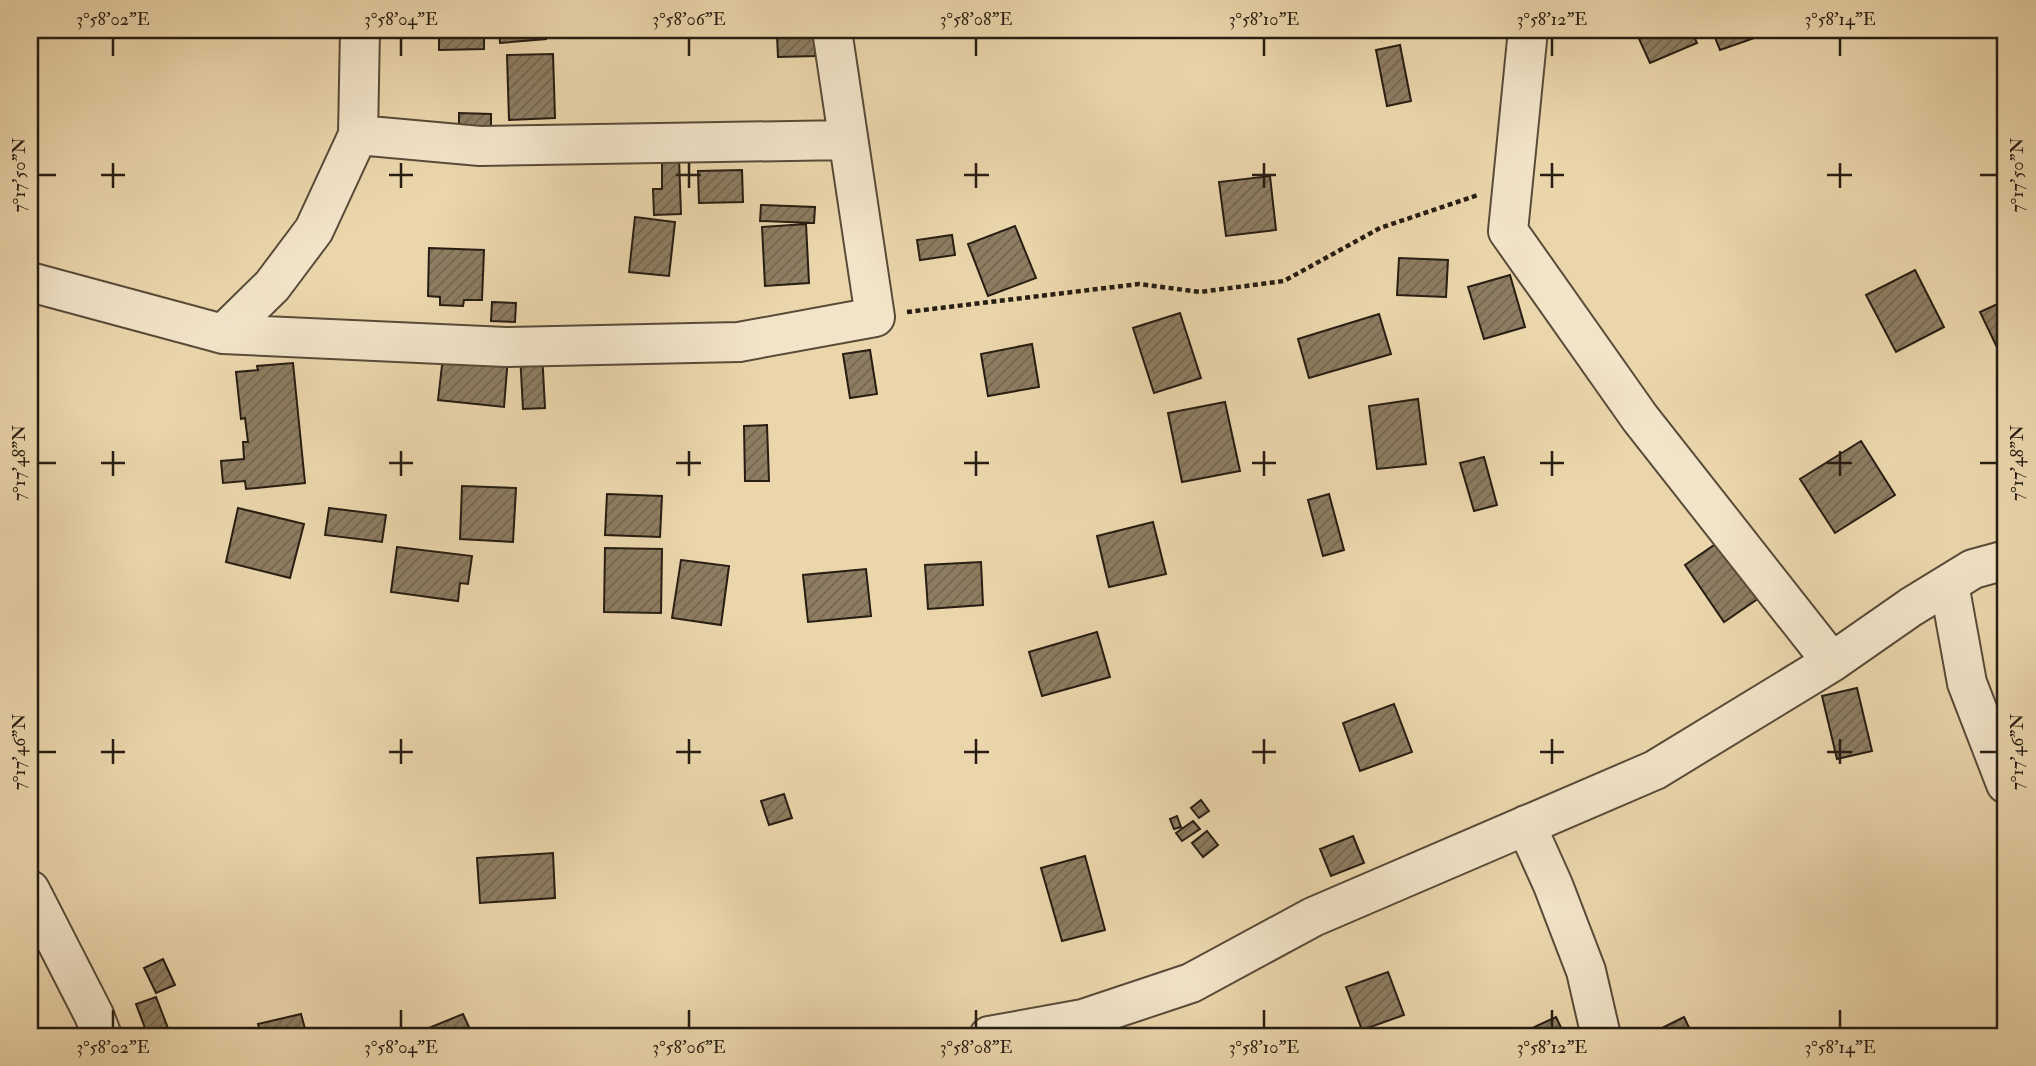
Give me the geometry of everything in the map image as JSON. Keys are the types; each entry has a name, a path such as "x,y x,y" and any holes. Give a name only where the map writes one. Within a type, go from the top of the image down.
{"street":[{"path":"223,334 272,286 314,230 358,135 360,30"},
{"path":"30,284 223,334 506,347 739,342 875,317 832,30"},
{"path":"1528,30 1508,231 1640,418 1832,662"},
{"path":"358,135 480,146 847,140"},
{"path":"989,1036 1083,1019 1191,984 1313,917 1656,770 1832,662 1973,569 2006,560"},
{"path":"1949,584 1967,683 2006,784"},
{"path":"1526,825 1553,885 1586,971 1601,1036"},
{"path":"30,890 94,1015 102,1036"}],"path":[{"path":"875,317 944,306 1139,284 1200,292 1284,281 1380,228 1513,184"}],"building":[{"path":"439,30 484,30 484,49 439,50"},
{"path":"499,30 545,30 546,39 500,43"},
{"path":"569,30 610,30 610,37 569,38"},
{"path":"1635,30 1691,30 1697,43 1650,63"},
{"path":"1712,30 1768,30 1769,33 1720,50"},
{"path":"777,36 815,36 815,56 778,57"},
{"path":"1400,45 1411,101 1387,106 1376,50"},
{"path":"553,54 555,118 509,120 507,55"},
{"path":"459,113 491,114 491,135 459,135"},
{"path":"662,158 679,158 681,214 654,215 653,189 662,189"},
{"path":"742,170 743,202 699,203 698,171"},
{"path":"1270,176 1276,230 1226,236 1219,182"},
{"path":"761,205 815,207 814,223 760,221"},
{"path":"635,217 675,222 669,276 629,272"},
{"path":"806,224 809,283 765,286 762,227"},
{"path":"1015,226 1036,278 988,296 968,244"},
{"path":"952,235 955,255 920,260 917,240"},
{"path":"429,248 484,250 482,300 464,300 463,306 440,305 440,297 428,296"},
{"path":"1399,258 1448,260 1446,297 1397,295"},
{"path":"1915,270 1944,327 1896,352 1866,295"},
{"path":"1510,275 1525,327 1484,339 1468,287"},
{"path":"2006,300 2006,363 2005,364 1980,312"},
{"path":"492,302 516,303 515,322 491,321"},
{"path":"1180,313 1201,378 1154,393 1133,328"},
{"path":"1379,314 1391,354 1309,378 1298,339"},
{"path":"1032,344 1039,387 988,396 981,354"},
{"path":"870,350 877,394 850,398 843,354"},
{"path":"542,352 545,408 523,409 520,353"},
{"path":"443,357 508,357 504,407 438,400"},
{"path":"293,363 305,483 246,489 245,481 223,483 221,461 244,459 243,442 248,442 245,418 241,419 236,372 258,370 257,366"},
{"path":"1418,399 1426,464 1377,469 1369,406"},
{"path":"1225,402 1240,471 1182,482 1168,413"},
{"path":"767,425 769,481 745,481 744,426"},
{"path":"1861,441 1895,495 1835,533 1800,479"},
{"path":"1484,457 1497,505 1474,511 1460,463"},
{"path":"462,486 516,488 513,542 460,539"},
{"path":"607,494 662,496 660,537 605,535"},
{"path":"1329,494 1344,550 1323,556 1308,500"},
{"path":"238,508 304,524 290,578 226,562"},
{"path":"329,508 386,515 382,542 325,535"},
{"path":"1153,522 1166,574 1109,587 1097,536"},
{"path":"1723,539 1762,596 1724,622 1685,565"},
{"path":"397,547 472,556 468,584 460,583 458,601 391,592"},
{"path":"605,548 662,549 661,613 604,612"},
{"path":"681,560 729,566 721,625 672,618"},
{"path":"981,562 983,605 928,609 925,565"},
{"path":"866,569 871,616 808,622 803,575"},
{"path":"1097,632 1110,677 1042,696 1029,652"},
{"path":"1857,688 1872,751 1837,759 1822,696"},
{"path":"1394,704 1412,752 1360,771 1343,723"},
{"path":"784,794 792,818 769,825 761,801"},
{"path":"1201,800 1209,811 1199,818 1191,808"},
{"path":"1177,816 1181,827 1174,829 1170,819"},
{"path":"1193,821 1200,829 1182,841 1176,833"},
{"path":"1207,831 1218,845 1203,857 1192,843"},
{"path":"1353,836 1364,863 1331,876 1320,849"},
{"path":"553,853 555,898 480,903 477,858"},
{"path":"1085,856 1105,930 1062,941 1041,868"},
{"path":"163,959 175,985 156,993 144,968"},
{"path":"1388,972 1404,1015 1362,1030 1346,987"},
{"path":"156,997 171,1036 148,1036 136,1004"},
{"path":"301,1014 307,1036 261,1036 258,1024"},
{"path":"463,1014 473,1036 421,1036 419,1032"},
{"path":"1556,1017 1565,1036 1515,1036"},
{"path":"1684,1017 1693,1036 1646,1036"}]}
